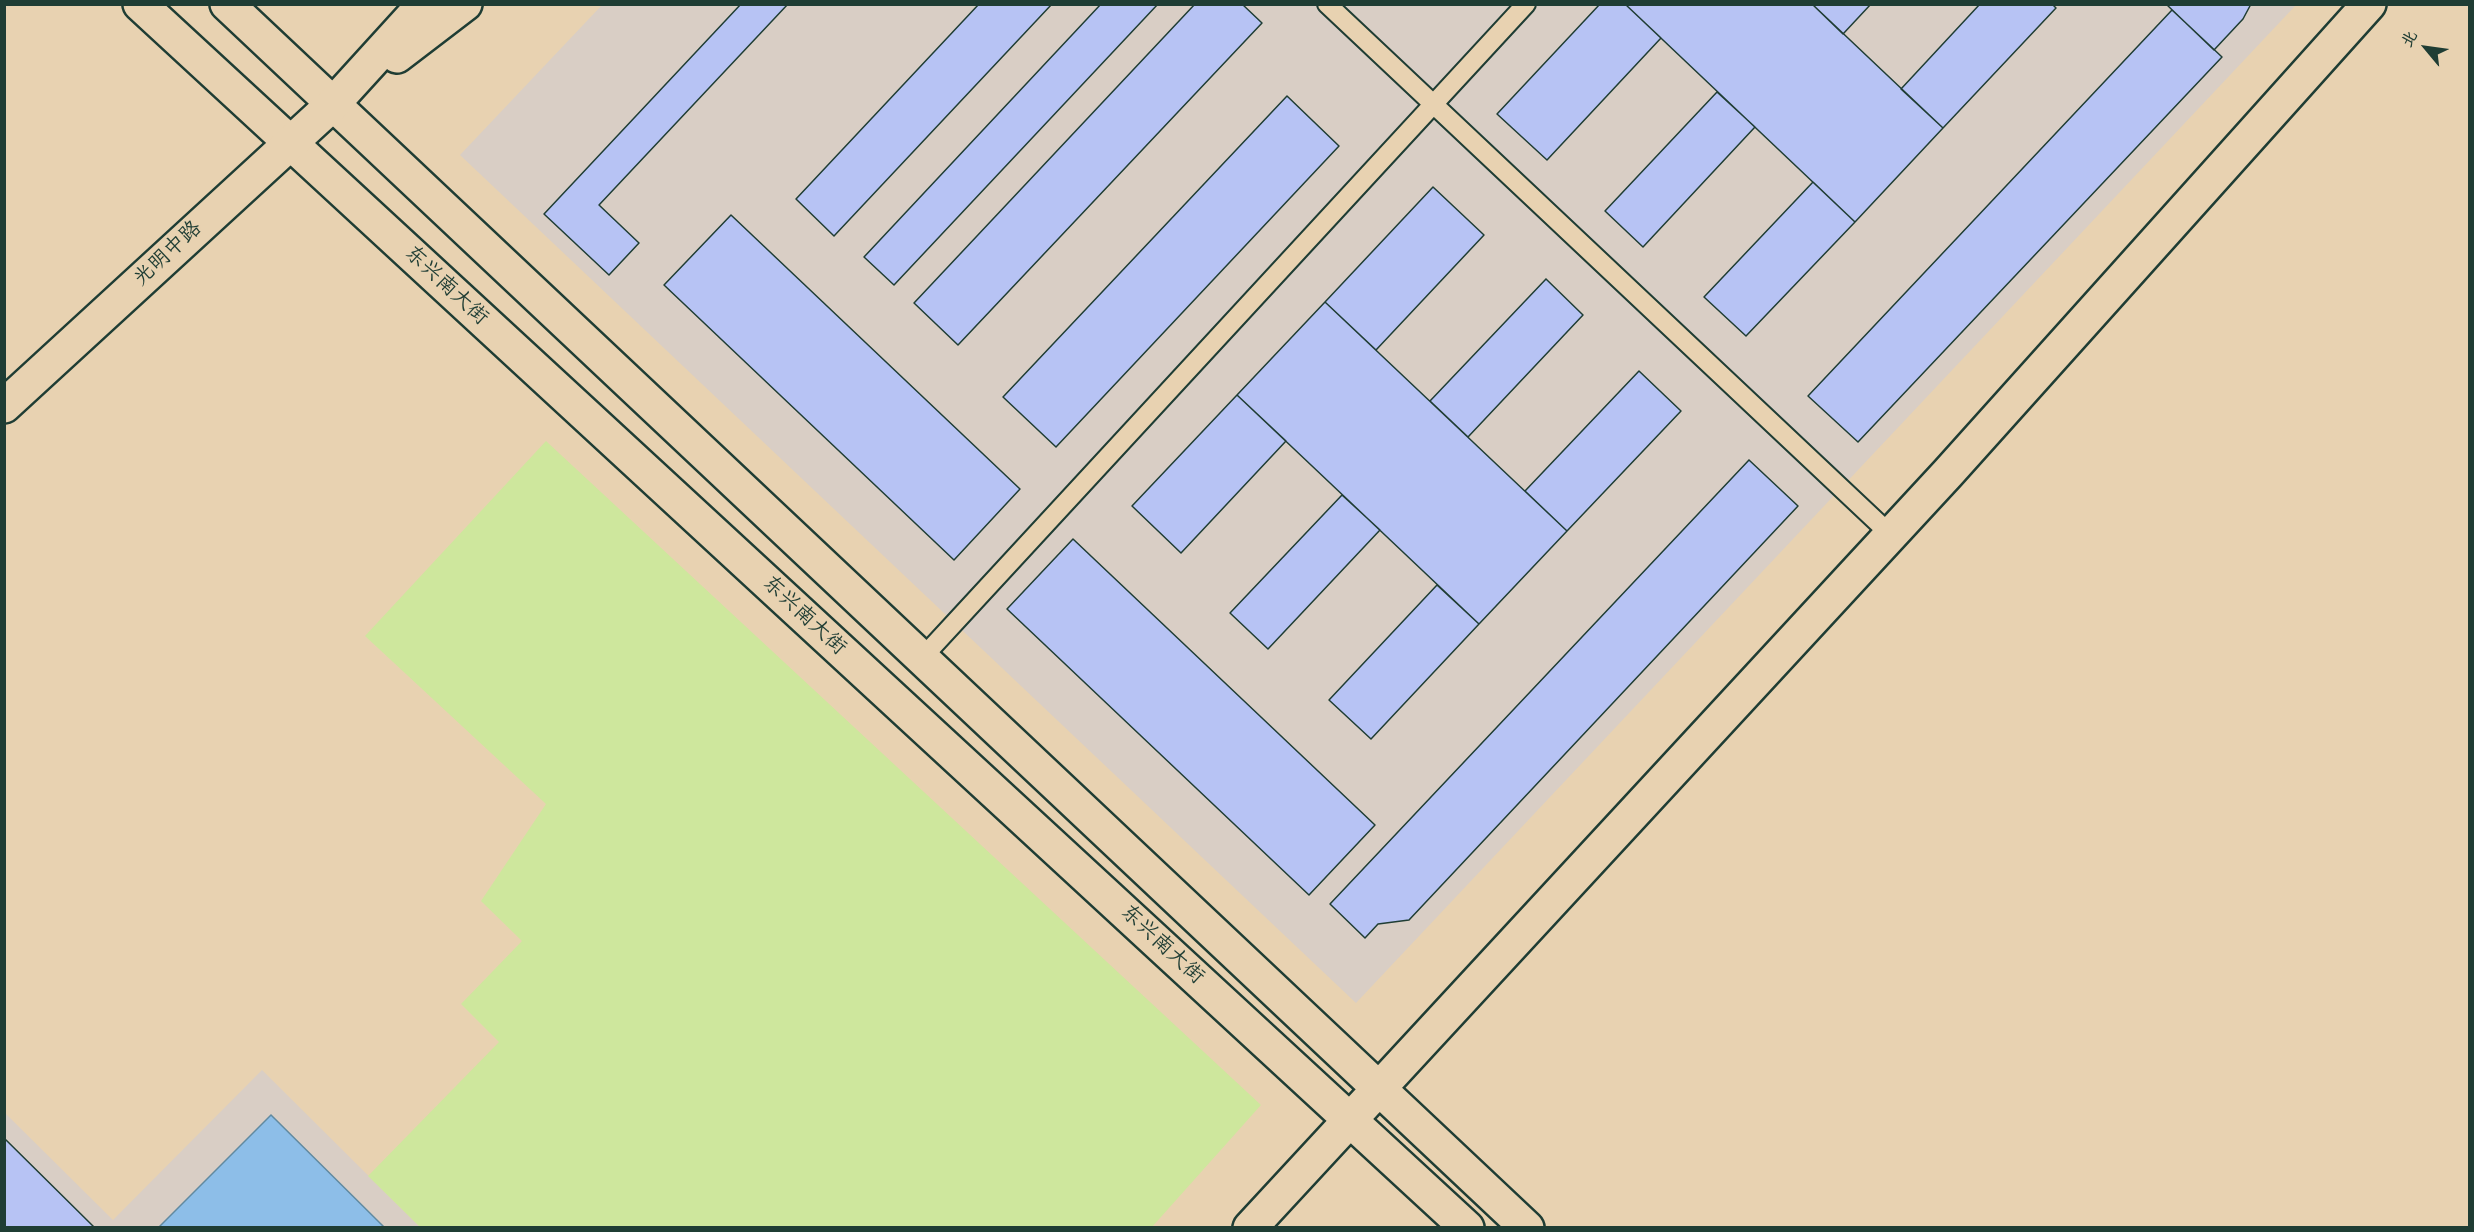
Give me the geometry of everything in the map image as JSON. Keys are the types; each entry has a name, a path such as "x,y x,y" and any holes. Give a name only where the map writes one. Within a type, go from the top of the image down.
{"street":[{"name":"东兴南大街","path":"140,4 1467,1227"},
{"path":"227,4 1527,1227"},
{"name":"光明中路","path":"4,406 333,104 424,4"},
{"name":"光明中路","path":"333,104 465,4"},
{"path":"1250,1227 1891,536 2369,4"}],"lane":[{"path":"1327,4 1891,536"},
{"path":"922,658 1526,4"}],"shaded area":[{"path":"602,5 2296,5 1356,1003 460,155"},
{"path":"262,1070 420,1227 5,1227 4,1112 113,1220"}],"green space":[{"path":"546,441 1261,1105 1152,1227 420,1227 368,1176 499,1042 461,1004 522,941 481,901 546,804 365,636"}],"water":[{"path":"271,1115 384,1227 159,1227"}],"building":[{"path":"741,4 788,4 599,205 639,243 609,275 544,214"},
{"path":"979,4 1052,4 834,236 796,199"},
{"path":"1101,4 1158,4 894,285 864,257"},
{"path":"1195,4 1242,4 1262,23 958,345 914,303"},
{"path":"1600,4 1625,4 1661,38 1547,160 1497,114"},
{"path":"1625,4 1812,4 1943,128 1855,222"},
{"path":"1812,4 1871,4 1843,34"},
{"path":"1980,4 2052,4 2056,8 1943,128 1901,89"},
{"path":"2166,4 2251,4 2243,19 2214,50"},
{"path":"2172,10 2222,57 1858,442 1808,396"},
{"path":"1717,92 1755,127 1643,247 1605,211"},
{"path":"1287,96 1339,146 1056,447 1003,397"},
{"path":"1813,182 1855,222 1746,336 1704,297"},
{"path":"1433,187 1484,235 1376,350 1325,302"},
{"path":"731,215 1020,489 954,560 664,285"},
{"path":"1546,279 1583,315 1468,437 1430,401"},
{"path":"1325,302 1567,531 1479,624 1237,395"},
{"path":"1639,371 1681,411 1567,531 1525,491"},
{"path":"1237,395 1286,441 1181,553 1132,506"},
{"path":"1749,460 1798,506 1409,920 1378,924 1365,938 1330,904"},
{"path":"1342,495 1380,530 1268,649 1230,613"},
{"path":"1073,539 1375,825 1309,895 1007,609"},
{"path":"1437,585 1479,624 1371,739 1329,700"},
{"path":"4,1138 95,1228 4,1228"}]}
